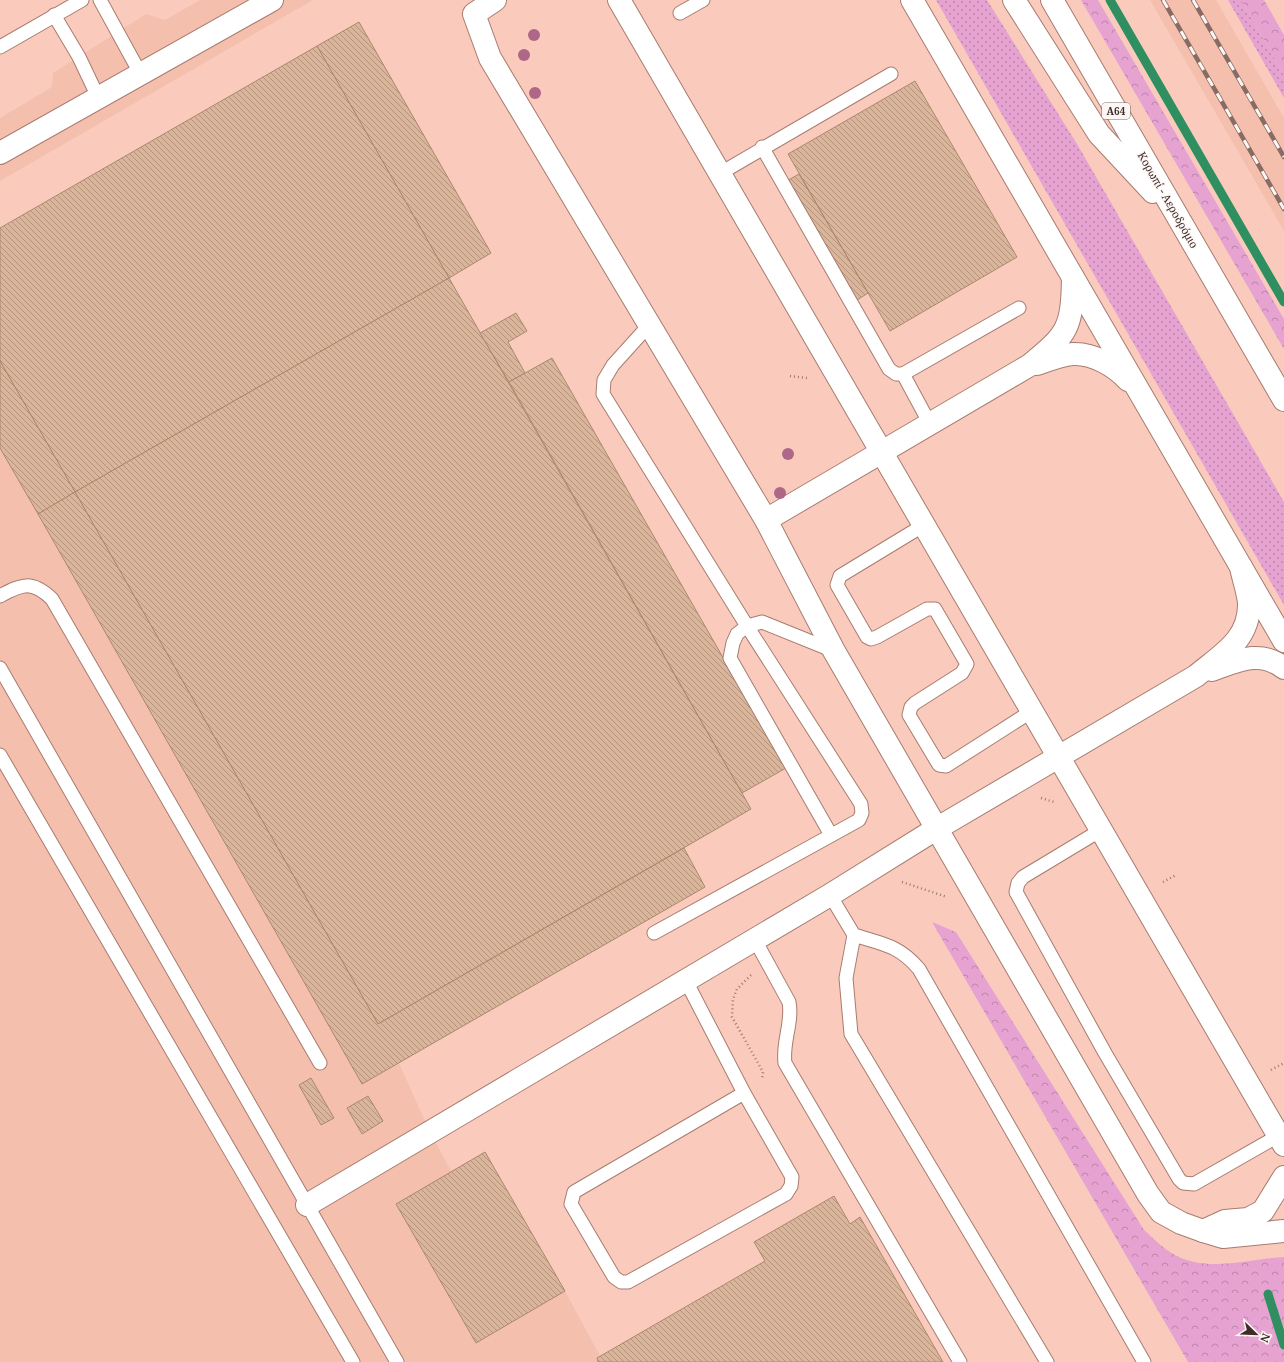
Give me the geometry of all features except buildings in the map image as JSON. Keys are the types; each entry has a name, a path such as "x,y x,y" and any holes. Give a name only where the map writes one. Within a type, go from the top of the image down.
{"main road":[{"path":"0,153 272,0"},
{"path":"495,0 471,7 490,58 766,520 834,651 1148,1194 1161,1212 1181,1223 1223,1237 1284,1231"},
{"path":"619,0 1281,1140"},
{"path":"912,0 1284,641"},
{"path":"1014,0 1099,134 1181,223"},
{"name":"Κορωπί - Αεροδρόμιο","path":"1052,0 1284,400"},
{"path":"766,520 1030,365 1054,346 1068,327 1072,309 1073,278"},
{"path":"1030,365 1073,354 1083,355 1100,360 1119,370 1141,395"},
{"path":"306,1205 755,940 1058,756 1196,676 1232,647 1241,636 1247,619 1249,603 1241,567"},
{"path":"1196,676 1248,657 1264,659 1284,668"},
{"path":"1203,1231 1225,1221 1248,1219 1263,1211 1284,1177"}],"lane":[{"path":"0,47 82,0"},
{"path":"100,0 140,73"},
{"path":"680,12 703,0"},
{"path":"54,15 79,56 98,97"},
{"path":"719,174 762,147 891,74"},
{"path":"762,147 889,370 896,374 903,374 1019,308"},
{"path":"650,324 613,365 604,380 603,394 747,626 861,804 862,813 859,820 654,933"},
{"path":"903,374 930,424"},
{"path":"924,525 840,576 837,580 837,585 867,637 872,639 877,637 927,609 935,609 967,664 962,673 914,703 909,715 939,765 946,766 1032,712"},
{"path":"0,596 18,586 31,586 42,590 52,599 320,1064"},
{"path":"831,835 730,658 733,643 737,634 747,626 762,622 834,651"},
{"path":"0,668 397,1362"},
{"path":"0,755 353,1362"},
{"path":"1101,830 1023,877 1018,883 1016,892 1105,1053 1183,1184 1194,1184 1281,1140"},
{"path":"830,895 854,934 894,948 908,956 919,969 1144,1362"},
{"path":"854,934 846,978 851,1034 1046,1362"},
{"path":"755,940 789,1002 791,1013 783,1051 785,1063 960,1362"},
{"path":"686,981 744,1093 792,1177 791,1186 786,1194 628,1282 621,1282 614,1277 571,1204 574,1192 744,1093"}],"path":[{"path":"1035,798 1046,800 1058,805"},
{"path":"1158,885 1176,875"},
{"path":"897,882 902,882 943,897 951,896"},
{"path":"744,1093 761,1083 763,1072 732,1016 733,999 738,989 767,961"}],"shaded area":[{"path":"200,0 313,0 0,181 0,118 52,87 53,73 146,14 165,20"},
{"path":"1150,0 1216,0 1284,118 1284,231"},
{"path":"0,361 399,1063 430,1132 451,1171 485,1152 565,1291 600,1356 597,1358 597,1362 0,1362"}],"green space":[{"path":"936,0 987,0 1077,144 1284,502 1284,605"},
{"path":"1081,0 1098,0 1284,319 1284,349"},
{"path":"1228,0 1241,0 1284,75 1284,98"},
{"path":"1241,0 1264,0 1284,35 1284,75"},
{"path":"932,922 956,932 1144,1230 1161,1246 1181,1258 1194,1262 1219,1264 1284,1257 1284,1362 1188,1362"}],"waterway":[{"path":"1110,0 1284,302"},
{"path":"1268,1294 1284,1345"}],"railway":[{"path":"1163,0 1284,209"},
{"path":"1193,0 1284,157"}]}
